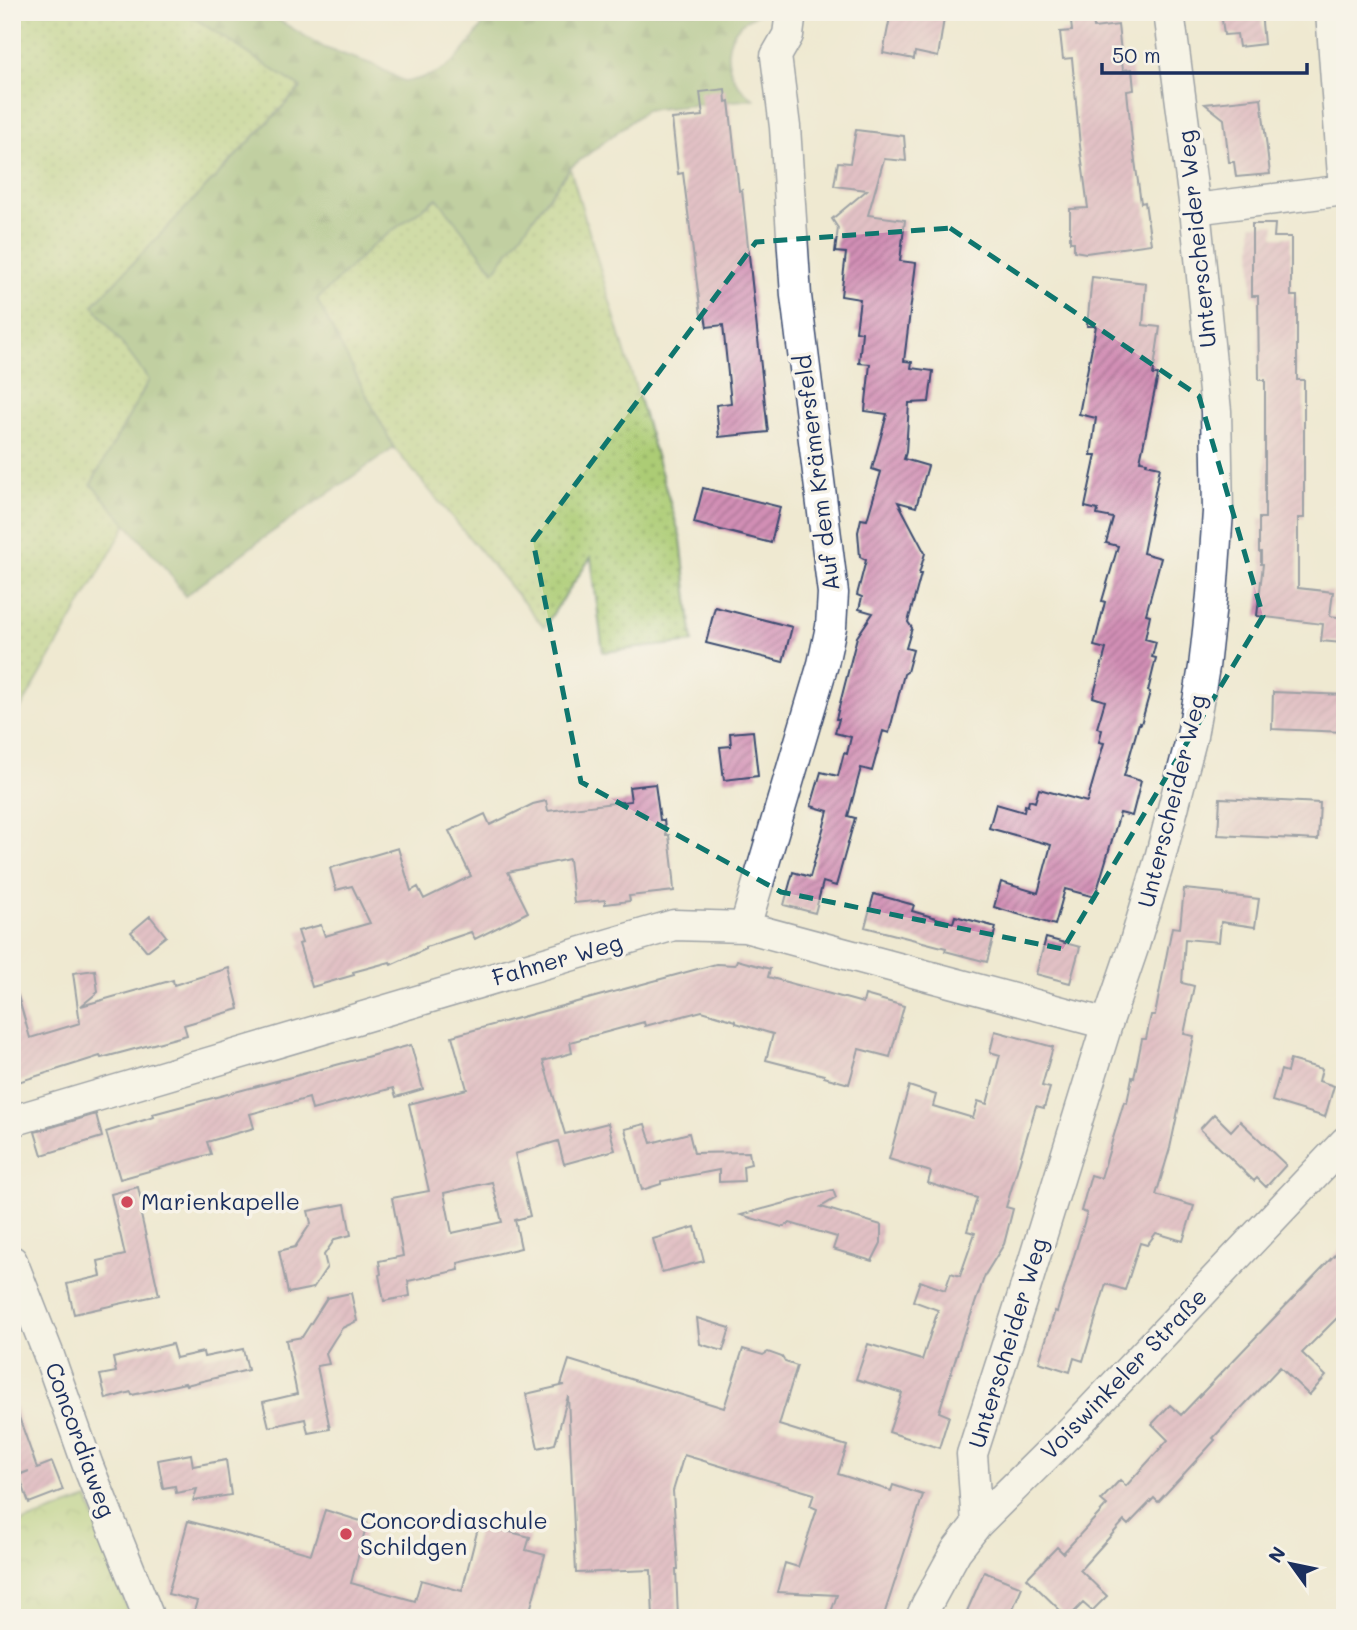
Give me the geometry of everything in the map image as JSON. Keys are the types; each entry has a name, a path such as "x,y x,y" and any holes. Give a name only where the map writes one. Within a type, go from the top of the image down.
{"street":[{"name":"Auf dem Krämersfeld","path":"745,927 823,664 831,627 833,593 796,296 785,127 776,56 789,35 791,12"},
{"name":"Unterscheider Weg","path":"977,1524 972,1454 1160,862 1192,736 1204,667 1217,512 1216,411 1195,209 1169,12"},
{"path":"1195,209 1345,190 1331,12"},
{"name":"Fahner Weg","path":"12,1121 674,925 745,927 1107,1024"},
{"name":"Voiswinkeler Straße","path":"921,1618 956,1551 977,1524 1072,1430 1345,1142"},
{"name":"Concordiaweg","path":"12,1262 88,1466 149,1618"}],"highlighted area":[{"path":"950,228 1199,396 1263,616 1063,949 781,892 581,782 533,541 756,242"}],"green space":[{"path":"12,12 181,12 301,87 93,305 150,380 91,484 127,524 12,724"},
{"path":"181,12 265,12 325,48 374,65 405,82 439,72 448,66 472,41 491,12 766,12 739,26 728,50 733,76 754,99 646,110 570,168 494,271 437,198 374,244 317,300 394,448 185,596 168,571 91,484 149,380 93,305 301,88"},
{"path":"570,168 681,539 693,642 603,652 591,557 544,627 394,448 316,300 374,244 438,198 494,271"},
{"path":"88,1499 130,1618 15,1618 12,1611 12,1526"}],"building":[{"path":"891,12 945,12 938,57 915,52 914,59 883,53"},
{"path":"1070,12 1092,12 1094,28 1118,25 1123,70 1132,69 1134,90 1127,91 1132,140 1141,203 1145,202 1151,244 1086,253 1074,251 1074,242 1070,242 1070,209 1088,208 1072,58 1063,59 1060,32 1072,31"},
{"path":"1221,12 1261,12 1264,44 1239,47 1237,34 1224,35"},
{"path":"725,89 726,102 729,101 739,191 742,190 768,432 719,437 716,405 731,403 723,325 707,327 705,315 701,315 683,173 678,174 672,119 703,116 700,92"},
{"path":"1261,98 1270,174 1236,177 1234,162 1229,162 1224,119 1205,104"},
{"path":"856,130 904,136 906,161 884,159 868,215 905,220 900,261 916,263 904,361 912,362 911,368 933,371 929,402 909,403 904,459 928,466 916,507 898,502 925,553 908,622 912,628 906,648 913,650 889,733 883,731 872,771 861,768 848,816 855,818 836,886 823,882 815,913 784,905 793,872 810,877 828,811 811,806 821,772 838,776 851,737 835,733 839,719 836,719 857,637 873,613 859,609 862,597 857,595 866,560 860,557 858,532 861,519 867,520 881,472 872,469 887,414 865,411 870,364 859,363 862,332 856,331 860,299 841,296 846,253 835,252 838,228 832,219 867,190 834,186 838,162 850,163"},
{"path":"1252,224 1275,224 1274,237 1291,237 1291,296 1297,296 1297,380 1304,380 1304,518 1298,518 1298,588 1333,592 1330,616 1345,618 1342,643 1321,641 1323,624 1257,616 1263,564 1259,552 1259,518 1265,518 1265,380 1259,380 1258,296 1252,296"},
{"path":"1092,277 1146,283 1143,325 1160,327 1153,375 1158,375 1140,461 1160,467 1143,553 1161,558 1146,614 1150,615 1145,639 1156,642 1152,657 1156,658 1148,691 1150,692 1124,776 1141,781 1132,816 1120,813 1095,897 1065,889 1055,925 994,907 1001,882 1038,893 1051,845 989,828 996,804 1024,812 1029,800 1035,802 1039,789 1087,802 1104,743 1099,742 1102,730 1097,728 1105,701 1093,697 1106,649 1094,646 1105,602 1102,601 1118,546 1106,543 1113,518 1097,515 1098,510 1085,507 1096,455 1091,455 1096,418 1079,414 1096,326 1087,326"},
{"path":"703,488 780,507 771,543 694,523"},
{"path":"715,607 792,627 783,662 706,643"},
{"path":"1273,692 1345,695 1345,732 1272,729"},
{"path":"753,731 758,776 724,780 720,747 731,746 730,733"},
{"path":"655,784 660,820 664,820 666,835 669,835 674,891 629,896 630,901 605,904 605,900 574,903 569,859 508,872 528,912 475,939 471,932 426,947 391,965 390,962 353,972 354,975 312,987 299,944 302,943 298,931 321,925 325,936 370,923 352,886 336,890 330,868 398,848 411,891 418,887 424,899 471,876 449,831 485,814 490,825 533,804 546,801 548,811 631,801 629,787"},
{"path":"1220,798 1320,803 1318,840 1218,835"},
{"path":"1184,889 1259,899 1255,927 1221,922 1219,942 1185,939 1182,983 1194,986 1184,1034 1194,1036 1170,1148 1156,1195 1194,1206 1183,1241 1156,1233 1147,1245 1140,1243 1125,1290 1106,1284 1083,1361 1074,1358 1070,1372 1039,1362 1087,1213 1081,1211 1091,1175 1101,1178 1124,1102 1127,1103 1142,1039 1146,1039 1151,1015 1155,1015 1172,927 1180,928"},
{"path":"874,894 914,905 912,911 953,923 955,916 996,927 987,962 945,951 946,948 865,927"},
{"path":"150,916 166,936 147,951 131,932"},
{"path":"1046,938 1080,947 1070,983 1036,974"},
{"path":"737,960 770,969 768,977 863,1003 865,995 904,1006 890,1057 859,1049 849,1084 766,1060 773,1034 702,1011 645,1026 644,1022 570,1042 572,1053 543,1061 565,1134 608,1123 615,1150 564,1164 558,1141 515,1154 530,1216 515,1220 521,1248 458,1263 459,1270 408,1281 410,1296 384,1301 379,1261 403,1256 392,1198 429,1191 409,1104 467,1089 452,1036 716,964 735,965","holes":["492,1182 502,1222 452,1233 444,1193"]},
{"path":"229,968 239,1009 184,1025 187,1035 101,1058 100,1056 12,1084 12,997 18,996 30,1038 80,1023 73,973 95,970 98,992 81,1006 173,980 174,985"},
{"path":"995,1031 1053,1047 1042,1086 1050,1088 1044,1108 1036,1106 1006,1207 1013,1209 1004,1244 985,1275 939,1412 949,1416 939,1448 889,1432 902,1393 856,1379 868,1344 922,1360 938,1310 913,1301 920,1281 945,1290 951,1273 960,1276 975,1233 967,1231 977,1198 928,1183 931,1172 889,1159 909,1086 936,1095 933,1106 973,1118 978,1101 987,1104 1000,1055 990,1052"},
{"path":"411,1045 423,1089 396,1097 393,1088 312,1110 309,1098 250,1114 254,1128 207,1142 211,1154 120,1179 106,1132 154,1117 153,1114"},
{"path":"1290,1060 1322,1069 1319,1081 1334,1086 1325,1117 1272,1101 1281,1070 1287,1072"},
{"path":"96,1114 102,1137 42,1155 35,1132"},
{"path":"1214,1114 1231,1131 1240,1121 1286,1165 1266,1187 1257,1178 1254,1181 1200,1129"},
{"path":"645,1124 651,1143 689,1133 694,1153 749,1152 751,1164 743,1166 744,1181 719,1182 719,1170 661,1181 661,1184 642,1190 625,1129"},
{"path":"138,1187 144,1214 141,1215 159,1295 74,1314 67,1284 101,1276 98,1261 125,1255 111,1194"},
{"path":"833,1190 836,1198 821,1207 881,1225 881,1243 872,1261 833,1249 837,1237 790,1223 782,1227 741,1215"},
{"path":"345,1204 351,1235 335,1239 324,1255 327,1267 313,1288 288,1293 279,1251 295,1247 311,1223 308,1211"},
{"path":"695,1227 704,1261 662,1272 653,1239"},
{"path":"1345,1244 1345,1310 1302,1353 1326,1376 1309,1395 1280,1367 1213,1438 1215,1440 1158,1502 1154,1498 1128,1525 1124,1521 1080,1570 1107,1596 1092,1611 1083,1603 1068,1618 1027,1578 1057,1547 1063,1553 1107,1505 1101,1500 1120,1480 1126,1486 1168,1440 1152,1424 1170,1405 1181,1415"},
{"path":"351,1293 357,1321 342,1328 334,1340 326,1353 329,1364 317,1366 330,1429 308,1433 305,1419 269,1427 263,1402 297,1394 286,1340 302,1337 327,1298"},
{"path":"697,1318 730,1328 723,1351 700,1344"},
{"path":"172,1344 176,1358 203,1352 204,1357 243,1349 248,1370 186,1385 185,1383 132,1395 131,1392 106,1399 100,1375 116,1372 113,1358"},
{"path":"743,1349 763,1355 768,1352 797,1366 779,1425 847,1446 838,1474 891,1491 893,1485 923,1495 883,1618 829,1618 837,1595 777,1592 785,1563 798,1567 817,1509 810,1506 814,1494 684,1455 673,1491 678,1618 653,1618 651,1570 576,1573 568,1396 555,1444 538,1448 526,1394 565,1385 561,1385 569,1360 724,1408"},
{"path":"15,1406 37,1468 52,1462 63,1490 29,1503 19,1475 29,1471 12,1477 12,1407"},
{"path":"191,1454 193,1466 226,1460 231,1495 193,1501 197,1489 176,1493 175,1486 163,1488 158,1460"},
{"path":"325,1510 367,1523 351,1583 415,1601 421,1580 462,1591 479,1524 530,1537 526,1550 545,1555 528,1618 192,1618 197,1601 168,1594 188,1521 311,1554"},
{"path":"984,1572 1022,1587 1009,1618 964,1618"}],"place":[{"name":"Marienkapelle","path":"127,1202"},
{"name":"Concordiaschule Schildgen","path":"346,1534"}]}
